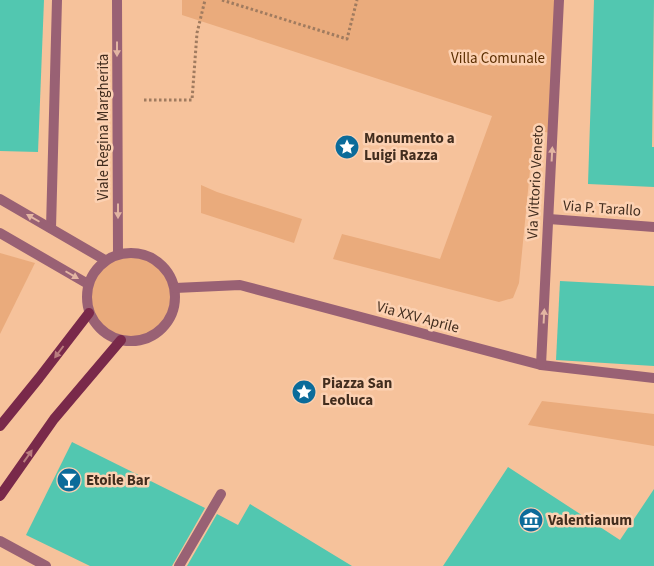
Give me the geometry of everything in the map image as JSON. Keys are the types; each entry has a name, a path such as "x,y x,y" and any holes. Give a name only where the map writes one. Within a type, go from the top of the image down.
{"main road":[{"path":"0,426 89,313"},
{"path":"0,496 54,419 121,340"}],"street":[{"path":"51,228 57,0"},
{"name":"Viale Regina Margherita","path":"117,0 118,254"},
{"name":"Via Vittorio Veneto","path":"542,365 559,0"},
{"path":"0,199 105,260"},
{"name":"Via P. Tarallo","path":"549,219 654,227"},
{"path":"0,233 88,284"},
{"path":"133,252 148,255 160,263 169,275 174,288 175,303 170,317 162,329 150,337 135,341 121,340 108,334 96,325 89,313 86,298 88,284 94,270 105,260 118,254 133,252"},
{"name":"Via XXV Aprile","path":"174,288 240,285 542,365 654,378"},
{"path":"179,566 221,494"},
{"path":"0,541 46,566"}],"path":[{"path":"144,100 192,100 197,32 205,0"},
{"path":"222,0 347,38 357,0"}],"green space":[{"name":"Villa Comunale","path":"182,0 559,0 553,134 534,129 519,283 513,298 499,302 333,259 342,234 440,259 492,116 182,15"},
{"path":"201,185 217,192 302,219 294,243 201,213"},
{"path":"0,253 35,263 0,334"},
{"path":"131,253 148,256 156,260 168,272 172,280 175,297 172,314 168,322 156,334 148,338 131,341 114,338 106,334 94,322 90,314 87,297 90,280 94,272 106,260 114,256"},
{"path":"542,401 654,414 654,446 528,425"}],"building":[{"path":"0,0 44,0 38,152 0,151"},
{"path":"594,0 654,0 652,147 654,147 654,187 588,184"},
{"path":"560,281 654,286 654,366 556,360"},
{"path":"72,442 205,508 172,566 90,566 26,535"},
{"name":"Valentianum","path":"508,467 620,540 654,489 654,566 443,566"},
{"path":"250,504 352,566 187,566 217,514 238,525"}],"place":[{"name":"Monumento a Luigi Razza","path":"347,147"},
{"name":"Piazza San Leoluca","path":"304,392"},
{"name":"Etoile Bar","path":"69,480"},
{"name":"Valentianum","path":"531,520"}]}
